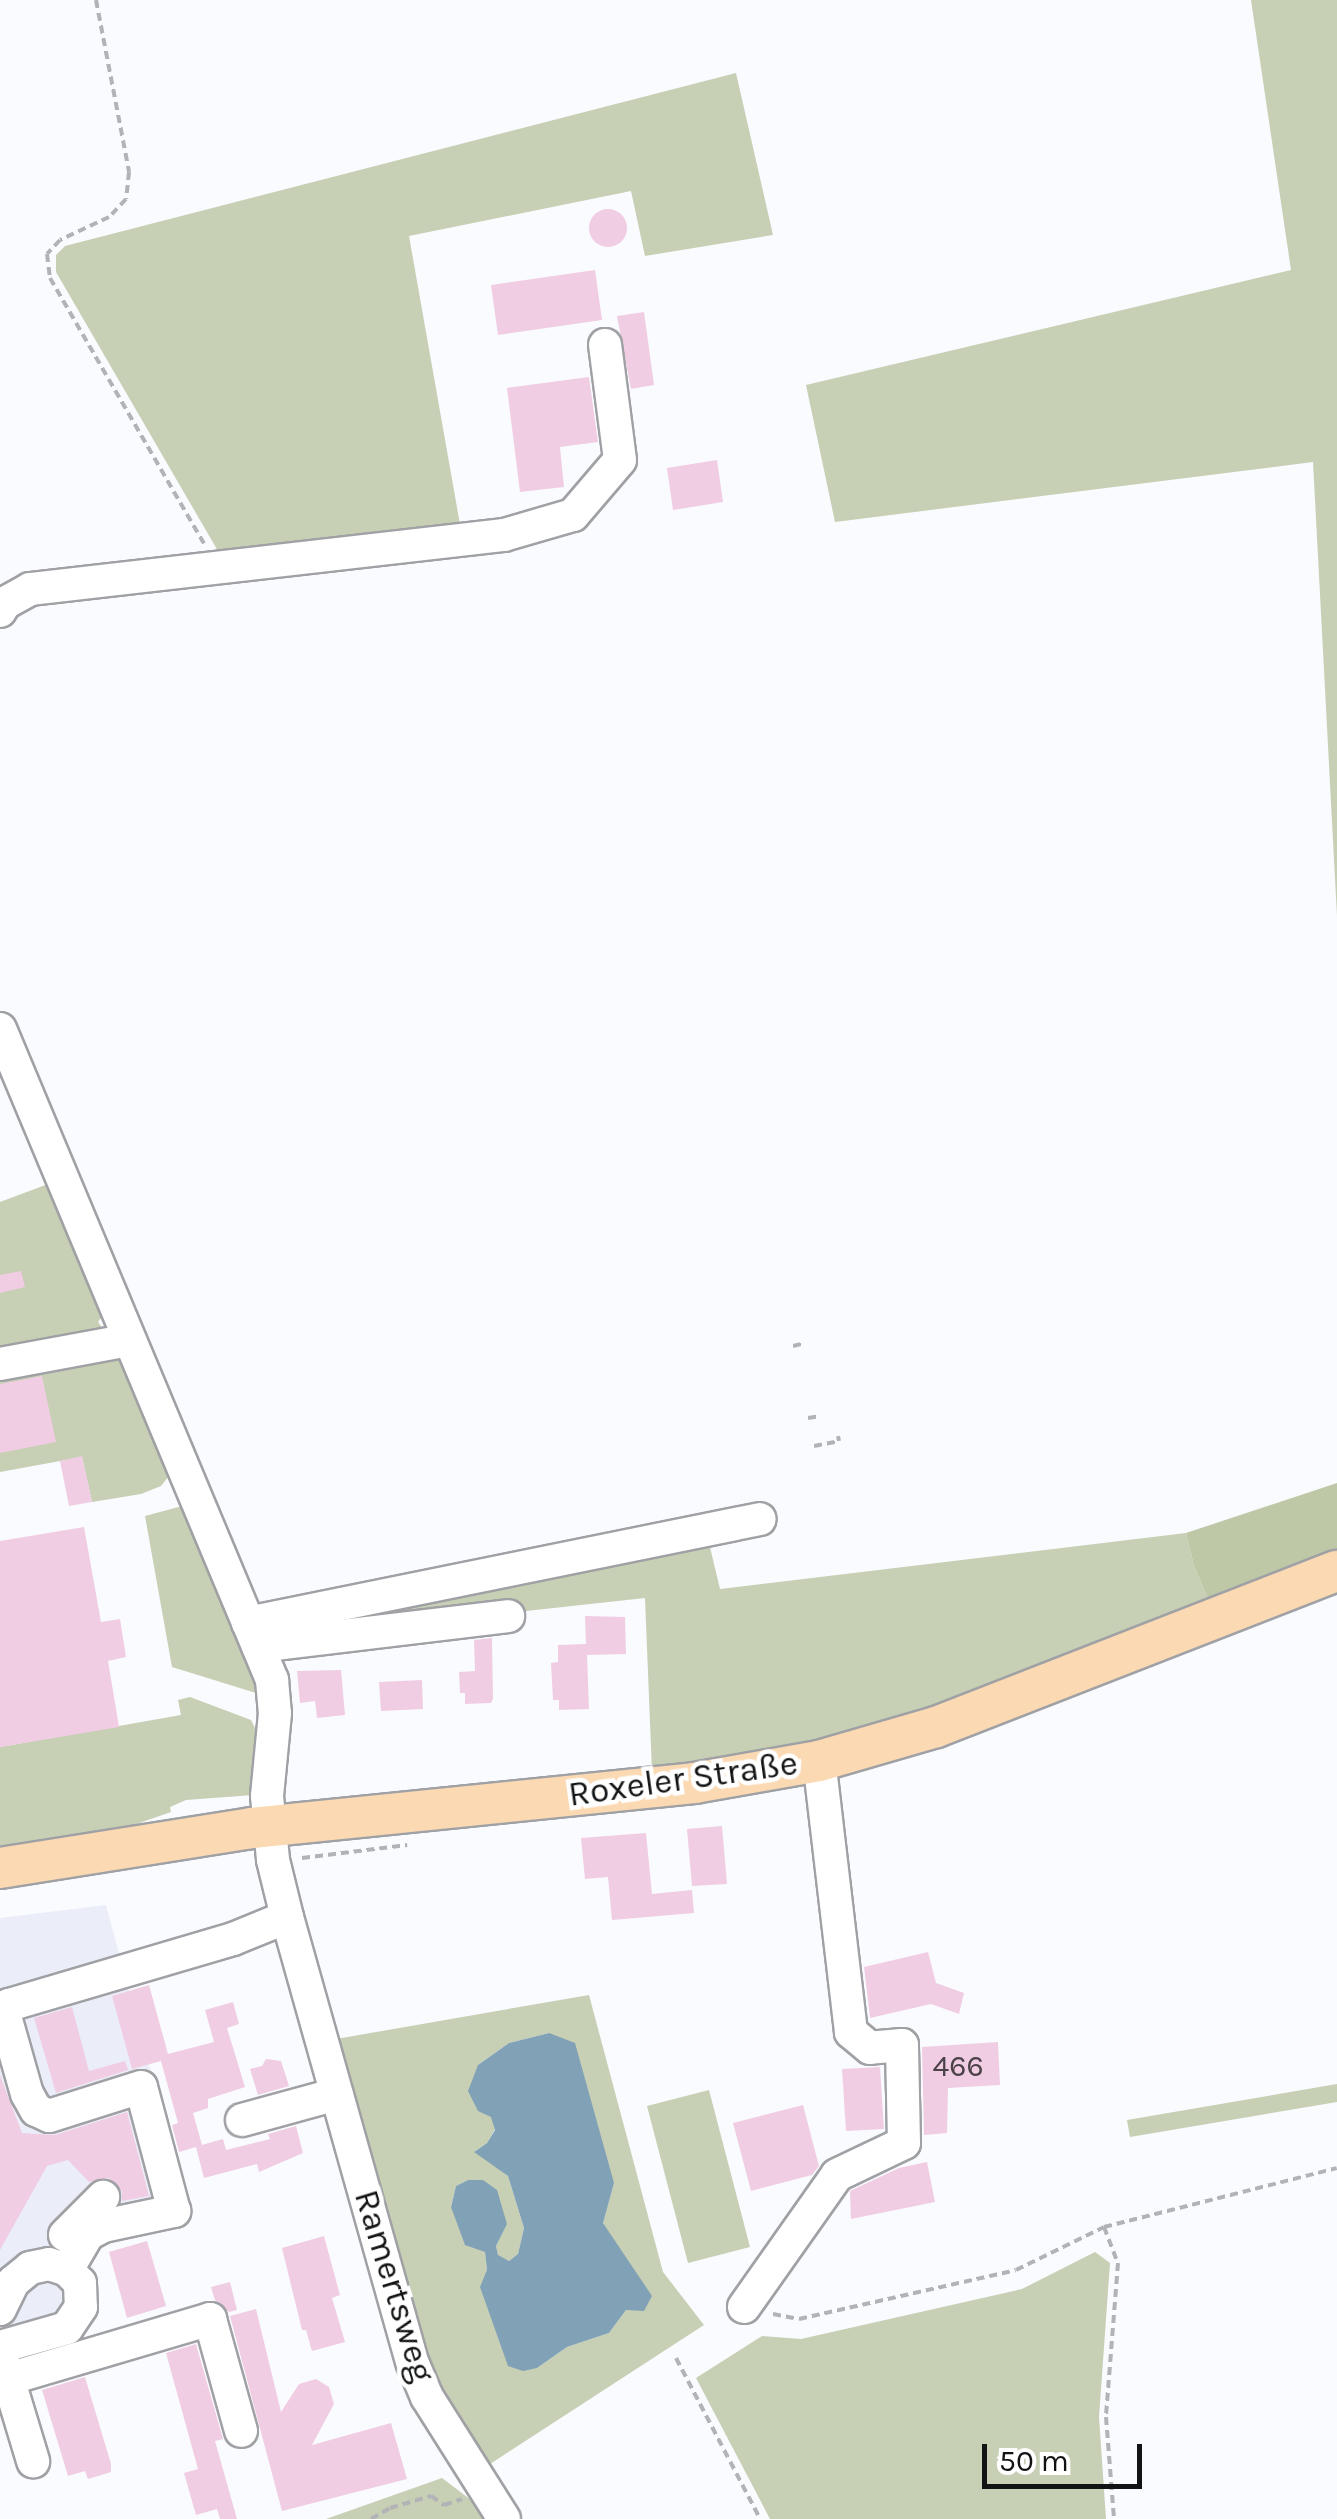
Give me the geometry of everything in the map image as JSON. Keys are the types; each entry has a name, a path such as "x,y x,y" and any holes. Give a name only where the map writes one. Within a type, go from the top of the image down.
{"main road":[{"name":"Roxeler Straße","path":"0,1868 270,1826 694,1783 819,1761 936,1727 1337,1571"}],"street":[{"path":"0,611 5,603 30,590 217,565 504,535 573,516 620,460 605,345"},
{"name":"Ramertsweg","path":"0,1029 272,1680 275,1713 267,1796 287,1917 413,2364 427,2396 504,2519"},
{"path":"0,1364 129,1340"},
{"path":"253,1634 760,1519"},
{"path":"253,1634 508,1616"},
{"path":"744,2307 837,2175 904,2142 902,2045 870,2048 851,2032 819,1761"},
{"path":"0,2309 14,2282 30,2268 58,2267 88,2234 102,2226 174,2211 141,2088 49,2116 36,2110 27,2094 5,2016 9,2006 233,1938 287,1917"},
{"path":"242,2120 338,2094"},
{"path":"3,2358 66,2328 81,2307 80,2283 58,2267 51,2249 103,2198"},
{"path":"3,2358 210,2319 241,2431"},
{"path":"3,2358 33,2461"}],"path":[{"path":"96,0 129,172 126,198 108,217 60,240 47,254 50,278 217,565"},
{"path":"793,1346 804,1344"},
{"path":"808,1418 821,1416"},
{"path":"814,1446 840,1441 838,1436"},
{"path":"744,2307 799,2320 1016,2270 1104,2228 1337,2168"},
{"path":"1104,2228 1118,2263 1106,2417 1114,2519"},
{"path":"676,2358 760,2519"},
{"path":"370,2519 431,2496 444,2505 479,2494 483,2480"}],"shaded area":[{"path":"106,1905 188,2210 86,2240 64,2322 0,2340 0,1918"}],"green space":[{"path":"1251,0 1337,0 1337,916 1313,462 835,522 806,385 1291,270"},
{"path":"736,73 773,235 645,256 631,191 409,236 461,530 222,558 56,272 56,255 65,246"},
{"path":"48,1184 106,1312 98,1322 122,1355 173,1471 161,1486 141,1494 92,1502 82,1457 0,1472 0,1202"},
{"path":"1337,1483 1337,1554 1210,1604 1186,1533"},
{"path":"186,1505 266,1696 172,1667 145,1516"},
{"path":"1186,1533 1210,1604 806,1754 652,1772 645,1598 264,1640 261,1629 709,1543 720,1589"},
{"path":"190,1697 251,1720 261,1740 253,1795 186,1800 170,1807 171,1812 122,1829 0,1846 0,1747 181,1715 178,1700"},
{"path":"589,1995 663,2272 704,2325 490,2464 417,2354 336,2039","holes":["549,2033 614,2183 603,2222 626,2310 609,2333 567,2347 537,2368 487,2270 485,2252 451,2207 456,2186 468,2180 507,2223 496,2246 498,2256 509,2261 518,2254 524,2228 508,2176 475,2151 487,2143 495,2129 478,2065 509,2043"]},
{"path":"1337,2084 1337,2102 1130,2137 1127,2120"},
{"path":"709,2090 750,2247 688,2263 647,2106"},
{"path":"1095,2252 1110,2263 1099,2417 1106,2519 770,2519 696,2378 762,2336 801,2339 1022,2289"},
{"path":"442,2478 479,2506 486,2519 326,2519"}],"water":[{"path":"549,2033 575,2043 614,2183 603,2223 652,2296 644,2311 626,2310 609,2333 567,2347 537,2368 523,2371 508,2366 480,2287 487,2270 485,2252 465,2245 451,2207 456,2186 468,2180 483,2180 497,2190 507,2224 496,2246 498,2255 509,2261 518,2254 524,2228 508,2176 474,2152 487,2143 495,2130 491,2117 478,2111 468,2091 478,2065 509,2043"}],"building":[{"path":"608,209 621,215 627,228 621,241 608,247 595,241 589,228 595,215"},
{"path":"595,270 602,320 498,335 491,285"},
{"path":"644,312 654,385 631,389 617,316"},
{"path":"589,377 598,442 560,447 564,487 520,492 507,388"},
{"path":"717,460 723,502 673,510 667,468"},
{"path":"21,1271 25,1287 0,1293 0,1275"},
{"path":"42,1376 56,1442 0,1453 0,1384"},
{"path":"82,1456 92,1502 69,1506 60,1461"},
{"path":"84,1527 101,1622 120,1619 126,1657 108,1661 119,1727 0,1747 0,1541"},
{"path":"585,1616 625,1617 626,1654 587,1655 589,1709 559,1710 559,1700 553,1700 551,1663 558,1662 558,1645 586,1644"},
{"path":"492,1638 493,1699 491,1703 465,1704 459,1672 475,1671 474,1640"},
{"path":"341,1670 345,1715 317,1718 315,1701 300,1703 297,1671"},
{"path":"422,1680 423,1709 381,1711 379,1682"},
{"path":"722,1826 727,1884 692,1886 687,1829"},
{"path":"646,1833 652,1894 692,1890 694,1913 612,1920 608,1877 585,1879 581,1838"},
{"path":"928,1952 936,1983 964,1993 959,2014 931,2004 870,2018 864,1967"},
{"path":"149,1985 168,2054 214,2042 205,2010 233,2002 239,2024 227,2028 245,2087 208,2099 208,2108 193,2113 202,2145 223,2139 226,2150 270,2139 268,2134 296,2126 303,2153 259,2172 257,2164 204,2178 196,2147 179,2152 172,2125 178,2123 161,2061 132,2069 112,1996"},
{"path":"72,2007 89,2071 125,2061 128,2070 56,2093 34,2018"},
{"path":"998,2042 1000,2085 948,2088 947,2133 924,2135 922,2047"},
{"path":"266,2059 281,2061 289,2086 258,2095 250,2069 262,2066"},
{"path":"880,2067 884,2129 846,2131 842,2069"},
{"path":"0,2075 22,2133 55,2135 127,2112 149,2196 122,2201 122,2191 109,2178 89,2182 68,2160 47,2166 0,2250"},
{"path":"803,2105 819,2166 812,2175 751,2191 733,2123"},
{"path":"927,2162 935,2202 851,2219 850,2191 899,2168"},
{"path":"324,2236 340,2295 332,2298 345,2342 312,2351 306,2330 302,2330 282,2248"},
{"path":"147,2241 166,2306 127,2318 109,2252"},
{"path":"230,2282 237,2310 229,2312 215,2300 211,2287"},
{"path":"256,2309 281,2412 299,2384 316,2379 329,2387 334,2404 312,2445 391,2423 407,2479 282,2511 230,2316"},
{"path":"196,2344 223,2439 215,2441 237,2519 220,2519 217,2509 196,2515 184,2473 198,2469 166,2353"},
{"path":"85,2377 111,2464 111,2472 88,2479 85,2471 68,2476 42,2390"}]}
